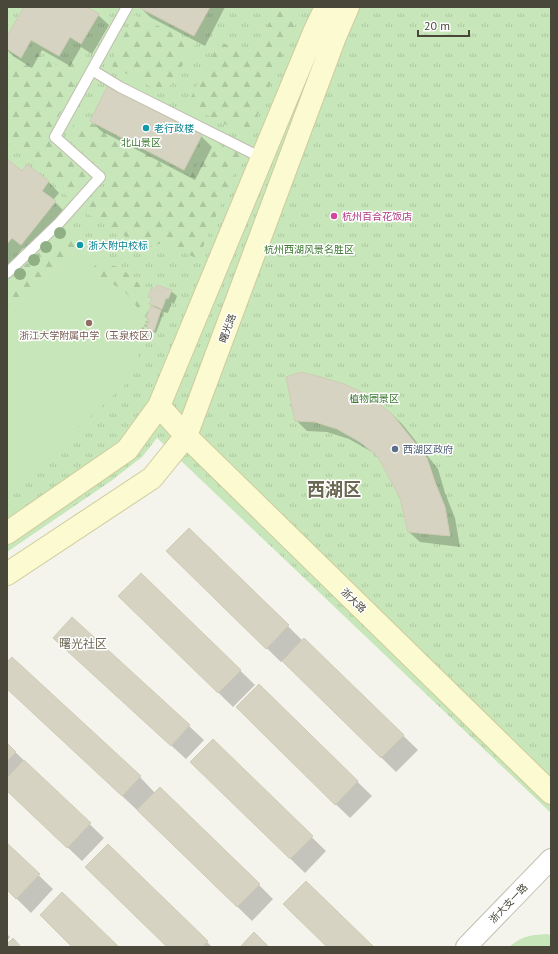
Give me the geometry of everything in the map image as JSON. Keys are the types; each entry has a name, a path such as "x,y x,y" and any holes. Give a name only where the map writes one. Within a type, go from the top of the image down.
{"main road":[{"path":"7,533 127,450 160,406 315,30 326,7"},
{"name":"曙光路","path":"7,574 152,478 186,436 335,37 348,7"},
{"name":"浙大路","path":"160,406 186,436 551,793"}],"street":[{"name":"浙大支一路","path":"466,947 551,859"}],"lane":[{"path":"7,273 59,223 100,177 55,137 127,7"},
{"path":"92,70 120,87 262,158"}],"path":[{"path":"142,329 145,327 148,319"}],"green space":[{"name":"植物园景区","path":"7,7 551,7 551,813 157,438 142,457 111,481 7,552"},
{"path":"278,7 303,7 249,136 187,105 220,41 250,58"},
{"path":"134,15 196,43 165,94 110,65"},
{"path":"35,52 61,68 72,55 84,66 48,137 90,177 68,197 7,139 7,54 25,66"},
{"path":"80,117 190,177 211,141 242,154 198,259 163,243 144,248 83,211 111,178 65,137"},
{"path":"66,227 86,246 7,320 7,282"},
{"path":"86,246 99,261 84,278 105,281 121,289 132,300 139,312 142,327 138,357 124,386 7,492 7,320"},
{"path":"99,261 121,268 145,288 142,297 151,306 143,333 136,306 83,278"},
{"path":"547,934 551,935 551,947 509,947 518,940 526,937"}],"building":[{"path":"24,7 87,7 99,14 81,44 70,37 59,56 31,40 21,58 7,49 7,36"},
{"path":"138,7 210,7 194,36"},
{"name":"老行政楼","path":"108,85 202,135 184,170 90,121"},
{"path":"7,159 22,171 27,164 49,181 42,191 56,201 21,245 12,238 7,244"},
{"path":"157,285 172,290 168,299 166,298 162,309 150,304 152,298 148,297 152,287 155,289"},
{"path":"151,306 161,310 154,331 147,328 150,320 146,318"},
{"name":"西湖区政府","path":"301,372 344,384 368,395 392,414 427,458 445,507 450,536 408,532 400,498 378,457 360,442 337,429 315,422 295,421 286,377"},
{"path":"189,528 289,625 266,649 166,551"},
{"path":"141,573 241,670 218,693 118,596"},
{"path":"72,617 190,725 171,746 53,638"},
{"path":"304,638 404,735 381,758 282,661"},
{"path":"12,657 141,776 122,796 7,689 7,662"},
{"path":"259,684 358,781 335,805 236,707"},
{"path":"213,739 313,836 290,859 190,762"},
{"path":"7,743 16,752 7,761"},
{"path":"24,760 91,823 67,848 7,791 7,778"},
{"path":"160,787 260,884 237,907 137,810"},
{"path":"7,843 40,874 16,899 7,890"},
{"path":"108,844 208,941 202,947 167,947 85,867"},
{"path":"306,881 374,947 327,947 283,904"},
{"path":"62,892 119,947 72,947 40,915"},
{"path":"254,932 269,947 240,947"},
{"path":"13,938 21,947 7,947 7,944"}],"place":[{"name":"老行政楼","path":"146,128"},
{"name":"杭州百合花饭店","path":"334,216"},
{"name":"浙大附中校标","path":"80,245"},
{"name":"浙江大学附属中学（玉泉校区）","path":"89,323"},
{"name":"西湖区政府","path":"395,449"}],"district":[{"name":"西湖区","path":"334,490"},
{"name":"曙光社区","path":"83,644"}],"park label":[{"name":"北山景区","path":"141,142"},
{"name":"杭州西湖风景名胜区","path":"309,249"}]}
